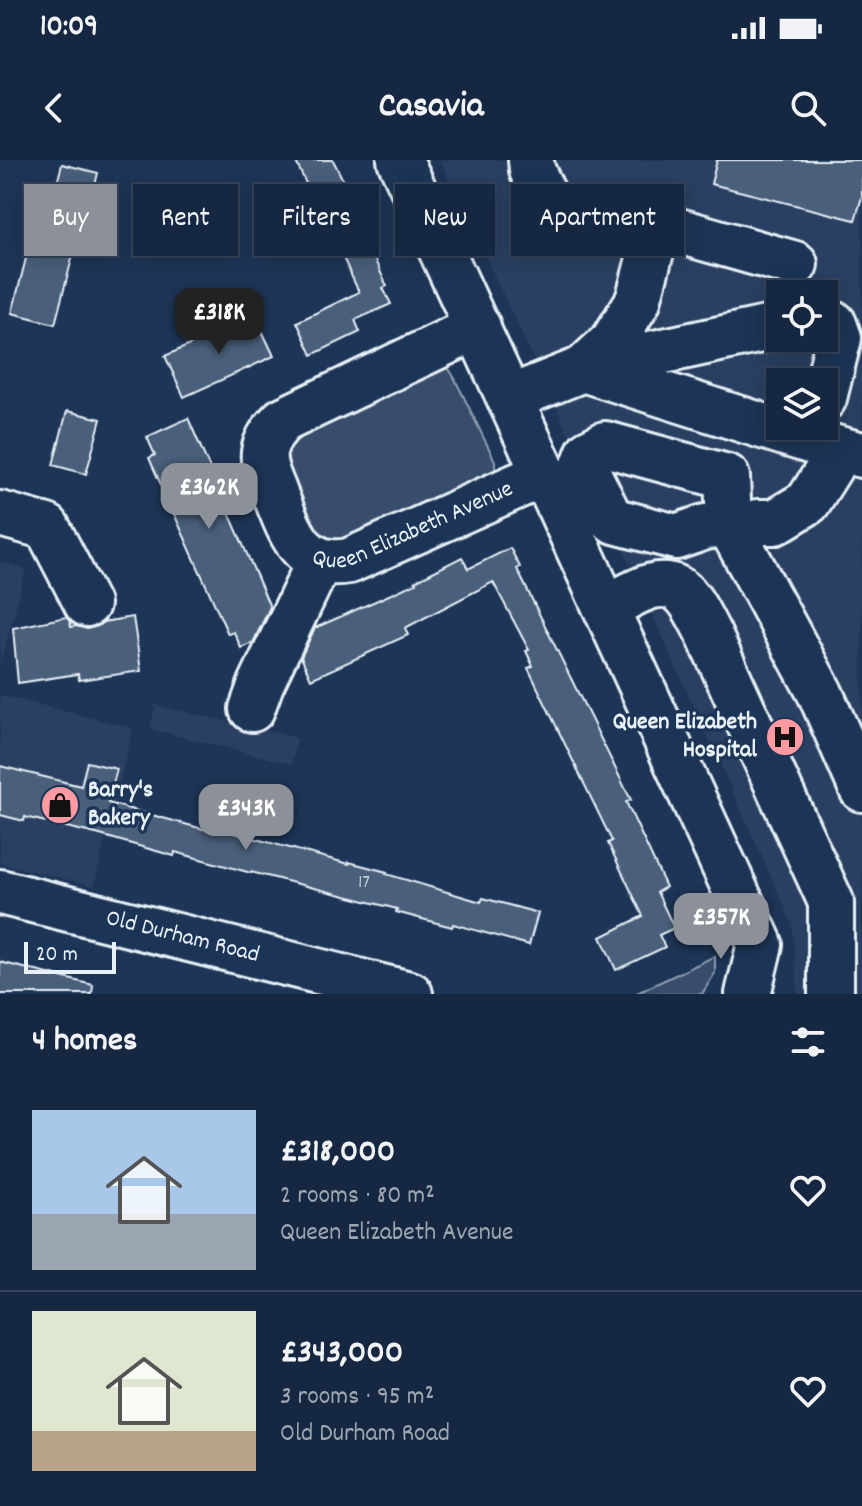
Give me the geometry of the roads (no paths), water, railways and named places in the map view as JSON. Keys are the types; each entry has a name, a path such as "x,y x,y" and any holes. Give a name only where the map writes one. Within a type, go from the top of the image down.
{"street":[{"name":"Queen Elizabeth Avenue","path":"400,160 760,944 748,994"},
{"path":"531,160 539,184"},
{"path":"583,369 613,341 638,301 658,225 795,264"},
{"name":"Queen Elizabeth Avenue","path":"478,327 283,420 273,430 264,452 264,466 294,539 306,552 320,560 349,561 544,474"},
{"path":"510,398 583,369 766,329"},
{"path":"583,369 832,443 830,467 808,502 775,522 740,527 820,693 862,789"},
{"path":"0,514 47,527 87,604"},
{"path":"252,709 320,560"},
{"path":"607,608 651,586 673,587 684,593 708,633 831,902 847,915 831,994"},
{"name":"Old Durham Road","path":"0,892 410,994"}],"place":[{"name":"Queen Elizabeth Hospital","path":"785,737"},
{"name":"Barry's Bakery","path":"60,805"}]}
